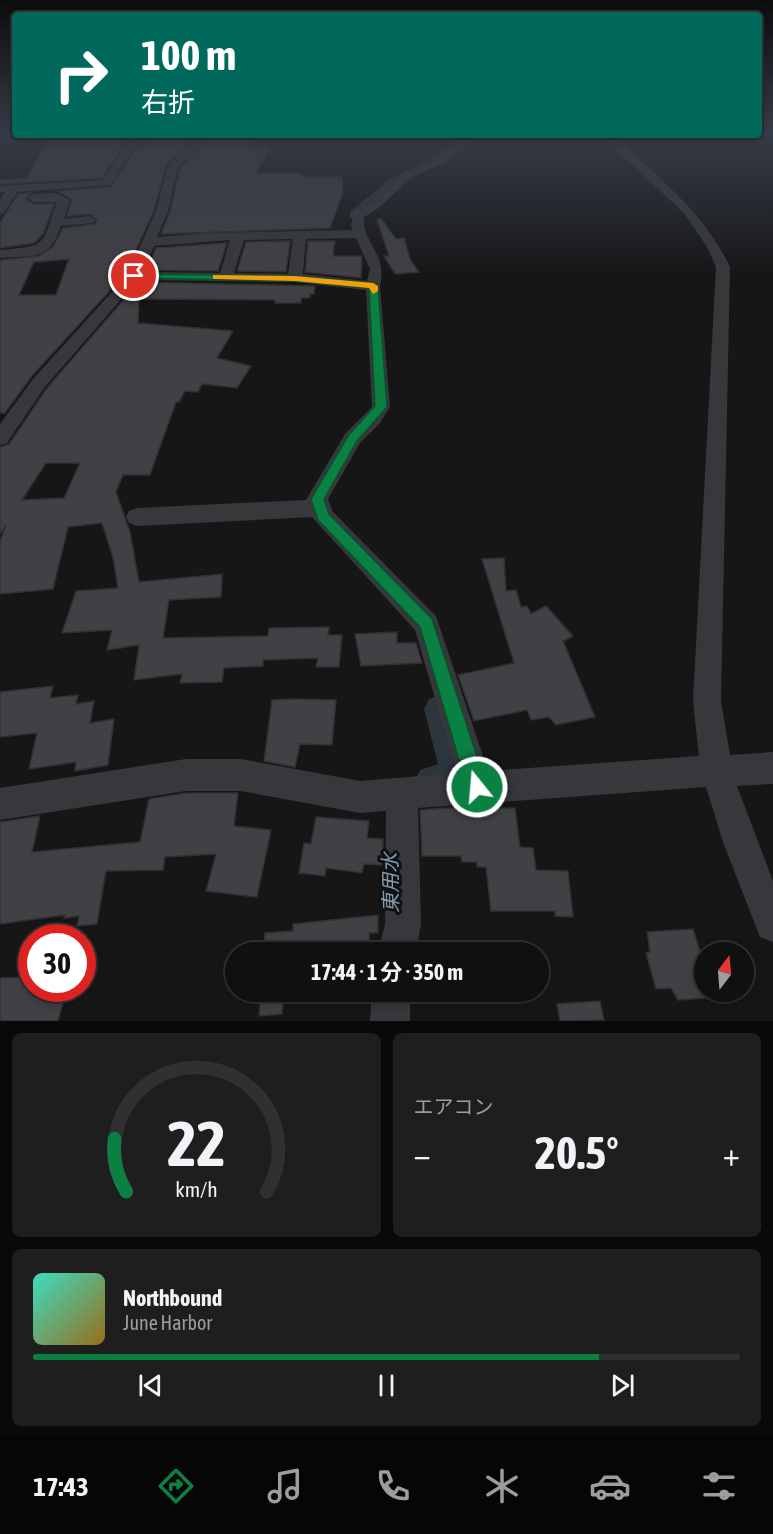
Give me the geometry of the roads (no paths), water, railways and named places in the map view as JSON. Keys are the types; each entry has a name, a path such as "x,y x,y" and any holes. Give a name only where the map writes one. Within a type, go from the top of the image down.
{"street":[{"path":"5,197 108,182"},
{"path":"0,438 39,383 134,276 162,211 168,182"},
{"path":"399,182 378,205 358,215 357,225 377,269 373,286 381,407 352,439 317,499 323,516 427,624 477,787"},
{"path":"657,182 693,214 713,242 723,267 707,701 710,739 716,772 729,818 773,924"},
{"path":"0,254 36,251 48,244 64,200 56,197 5,197"},
{"path":"56,223 89,220"},
{"path":"150,242 361,234"},
{"path":"226,277 238,237"},
{"path":"295,278 300,237"},
{"path":"134,276 295,278 373,286"},
{"path":"137,517 320,508"},
{"path":"0,804 186,775 241,775 360,797 609,777 773,768"},
{"path":"399,942 403,924 402,794"},
{"path":"390,1021 391,1002"}],"waterway":[{"name":"東用水","path":"354,215 394,182"},
{"name":"東用水","path":"431,781 457,777 439,709"}]}
